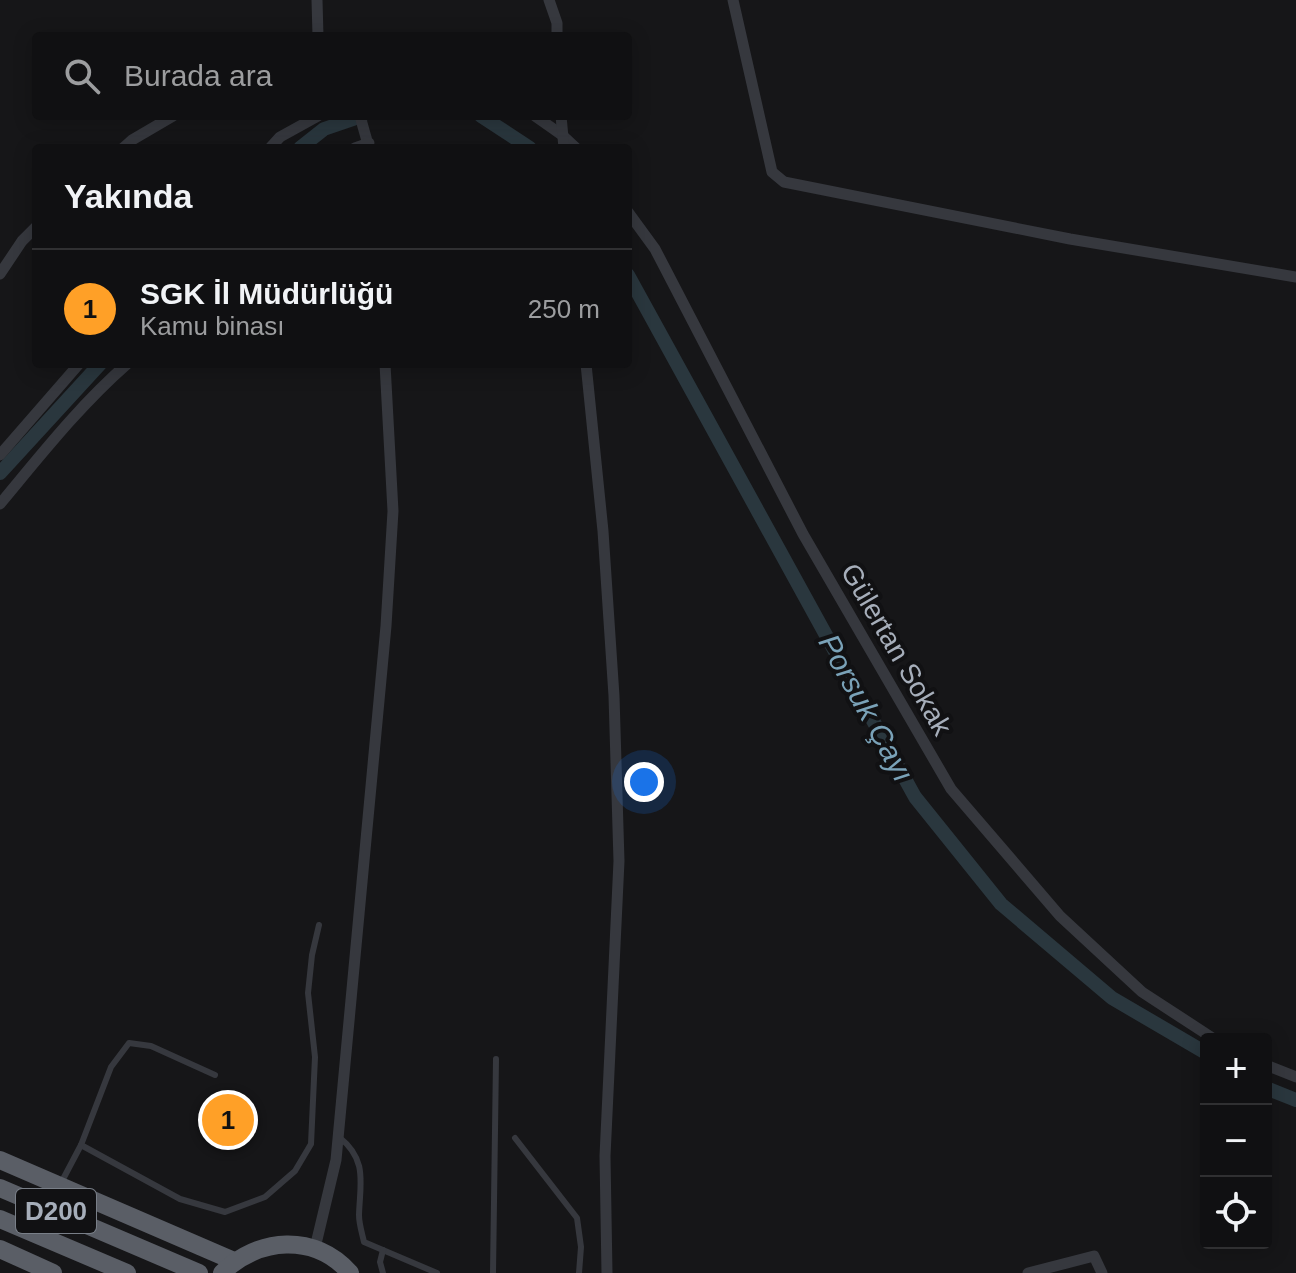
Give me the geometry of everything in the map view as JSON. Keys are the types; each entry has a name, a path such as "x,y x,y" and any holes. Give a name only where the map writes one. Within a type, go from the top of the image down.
{"highway":[{"path":"0,1160 228,1267 259,1248 287,1244 315,1248 341,1263 350,1273"},
{"name":"D200","path":"0,1188 199,1273"},
{"name":"D200","path":"0,1219 127,1273"},
{"path":"0,1249 53,1273"}],"street":[{"path":"317,0 318,32"},
{"path":"733,0 772,172 784,182 1070,239 1296,277"},
{"path":"553,1 557,32"},
{"path":"128,144 166,120"},
{"path":"274,144 280,137 311,120"},
{"path":"361,120 369,144"},
{"path":"541,120 572,144"},
{"path":"561,120 563,144"},
{"name":"Gülertan Sokak","path":"632,217 655,249 803,534 951,789 1060,916 1142,992 1205,1033"},
{"path":"0,274 32,231"},
{"path":"0,455 76,368"},
{"path":"0,504 96,393 123,368"},
{"path":"315,1248 336,1160 386,626 393,511 385,368"},
{"path":"586,368 603,531 614,696 619,861 605,1156 607,1273"},
{"path":"1272,1067 1296,1077"},
{"path":"1028,1273 1094,1256 1102,1273"}],"lane":[{"path":"81,1145 180,1199 225,1212 265,1197 295,1171 311,1144 315,1057 308,993 319,925"},
{"path":"60,1186 81,1145 111,1067 129,1043 151,1046 215,1075"},
{"path":"493,1273 496,1059"},
{"path":"338,1136 349,1145 362,1174 359,1220 364,1242 437,1273"},
{"path":"515,1138 577,1218 581,1247 579,1273"},
{"path":"383,1250 380,1262 383,1273"}],"waterway":[{"name":"Porsuk Çayı","path":"305,144 324,129 350,120"},
{"name":"Porsuk Çayı","path":"487,120 524,144"},
{"name":"Porsuk Çayı","path":"632,282 915,797 1001,904 1112,998 1200,1049"},
{"name":"Porsuk Çayı","path":"0,473 96,368"},
{"name":"Porsuk Çayı","path":"1272,1090 1296,1100"}],"place":[{"name":"SGK İl Müdürlüğü","path":"228,1120"}]}
